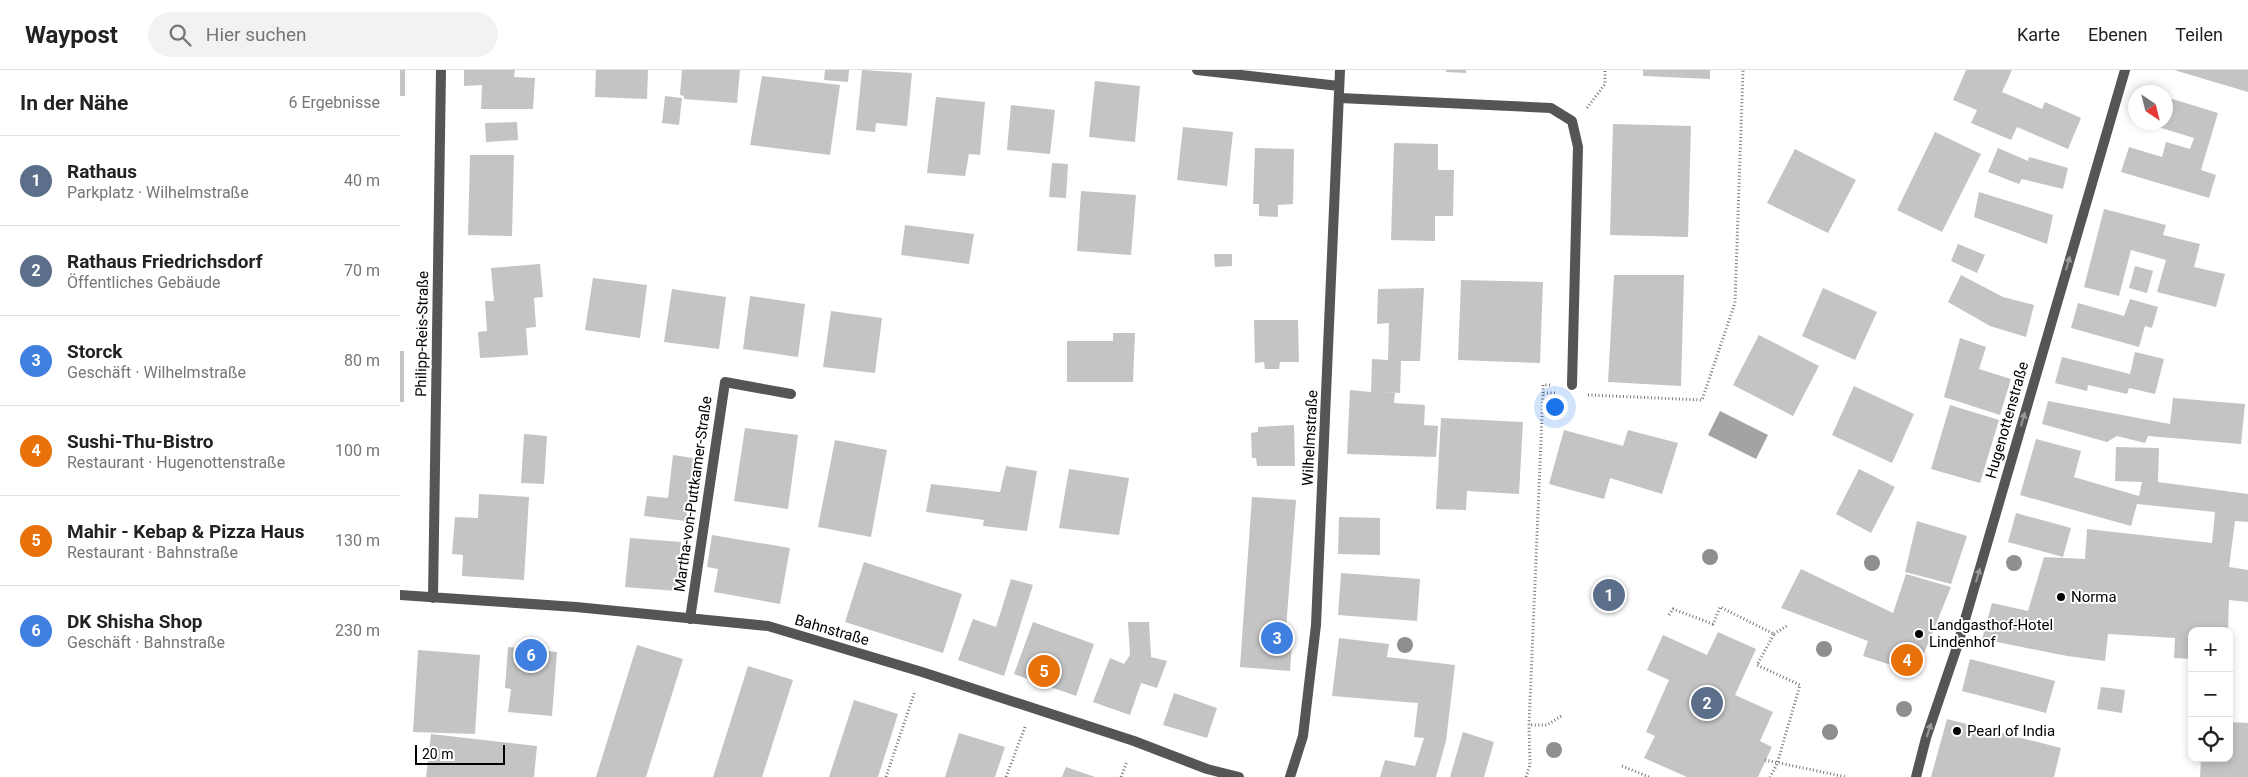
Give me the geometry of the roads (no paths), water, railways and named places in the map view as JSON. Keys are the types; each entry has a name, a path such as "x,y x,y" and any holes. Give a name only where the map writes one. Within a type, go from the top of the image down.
{"street":[{"name":"Philipp-Reis-Straße","path":"433,598 441,70"},
{"path":"1198,70 1339,86"},
{"name":"Wilhelmstraße","path":"1290,777 1303,736 1316,625 1340,70"},
{"name":"Hugenottenstraße","path":"1916,777 1926,738 1958,647 2125,70"},
{"path":"1340,98 1551,108 1572,121 1578,146 1572,385"},
{"name":"Martha-von-Puttkamer-Straße","path":"690,619 725,382 791,394"},
{"name":"Bahnstraße","path":"400,595 576,607 768,626 922,672 1134,741 1207,769 1239,777"}],"place":[{"name":"Rathaus","path":"1609,595"},
{"name":"Norma","path":"2061,597"},
{"name":"Landgasthof-Hotel Lindenhof","path":"1919,634"},
{"name":"Storck","path":"1277,638"},
{"name":"DK Shisha Shop","path":"531,655"},
{"name":"Sushi-Thu-Bistro","path":"1907,660"},
{"name":"Mahir - Kebap & Pizza Haus","path":"1044,671"},
{"name":"Rathaus Friedrichsdorf","path":"1707,703"},
{"name":"Pearl of India","path":"1957,731"}]}
